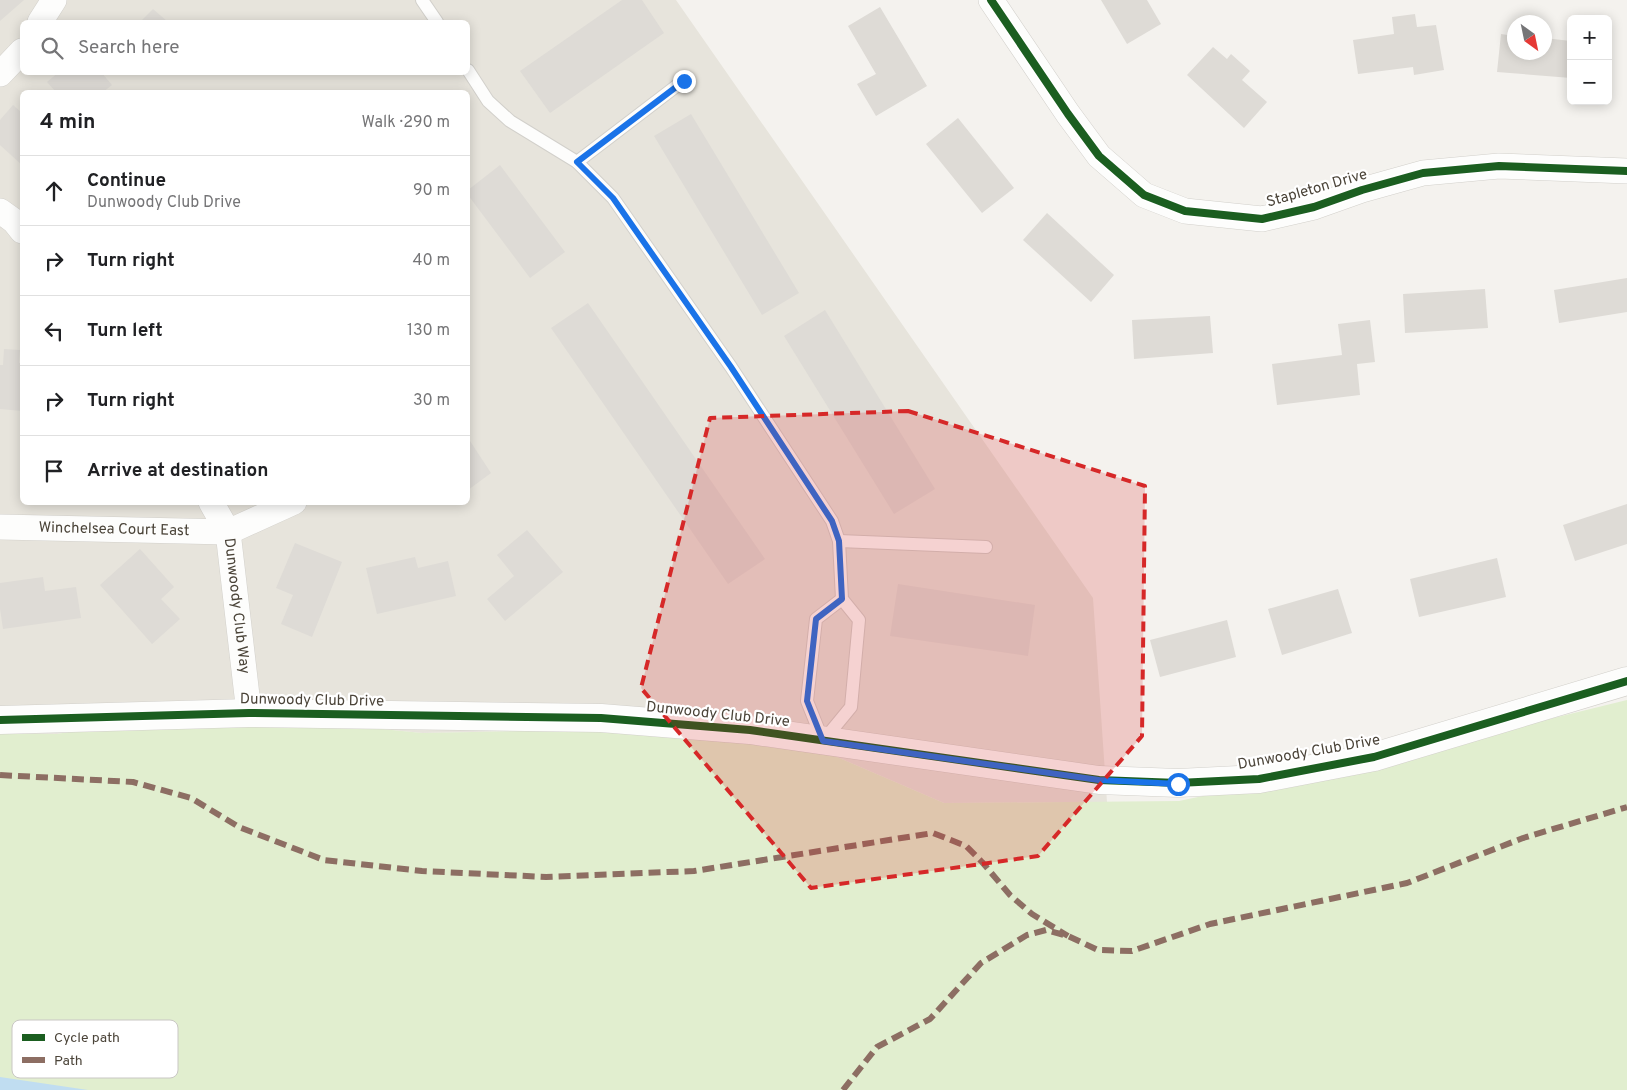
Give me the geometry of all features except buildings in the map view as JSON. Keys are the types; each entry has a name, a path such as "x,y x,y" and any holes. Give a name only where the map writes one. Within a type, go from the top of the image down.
{"street":[{"path":"41,20 54,0"},
{"name":"Stapleton Drive","path":"991,0 1068,114 1099,156 1144,195 1185,211 1262,219 1314,208 1362,190 1424,173 1499,166 1627,171"},
{"path":"0,74 20,53"},
{"path":"0,211 20,228"},
{"name":"Dunwoody Club Way","path":"213,505 228,532 249,713"},
{"path":"228,532 287,505"},
{"name":"Winchelsea Court East","path":"0,527 228,532"},
{"name":"Dunwoody Club Drive","path":"0,720 249,713 601,718 750,730 1099,780 1178,784 1259,779 1374,757 1627,681"}],"lane":[{"path":"422,0 436,20"},
{"path":"470,73 488,101 510,121 577,162 613,198 731,367 832,521 839,541 842,599 859,620 851,708 823,741 807,701 816,619 842,599"},
{"path":"577,162 684,81"},
{"path":"839,541 986,547"}],"highlighted area":[{"path":"908,411 1145,486 1142,736 1038,856 811,888 641,688 710,418"}],"shaded area":[{"path":"0,0 676,0 1093,598 1107,802 944,803 765,726 422,733 191,710 57,734 0,733"}],"green space":[{"path":"1627,700 1627,1090 0,1090 0,733 57,734 191,710 422,733 765,726 944,803 1179,801 1427,749"}],"water":[{"path":"0,1077 88,1090 0,1090"}],"marked path":[{"path":"0,775 133,782 191,798 239,827 324,860 422,871 546,877 694,871 933,833 966,846 1010,895 1032,914 1068,936"},
{"path":"843,1090 877,1047 930,1019 981,963 1027,935 1046,930 1068,936 1098,950 1132,951 1210,924 1407,883 1523,838 1627,807"}],"cycle path":[{"path":"991,0 1068,114 1099,156 1144,195 1185,211 1262,219 1314,207 1362,190 1423,173 1499,166 1627,171"},
{"path":"0,720 249,713 601,718 750,730 1099,780 1178,783 1259,779 1374,757 1627,681"}],"route":[{"path":"684,81 577,162 613,198 731,367 832,521 839,541 842,599 816,619 807,701 823,741 1099,780 1178,784"}]}
